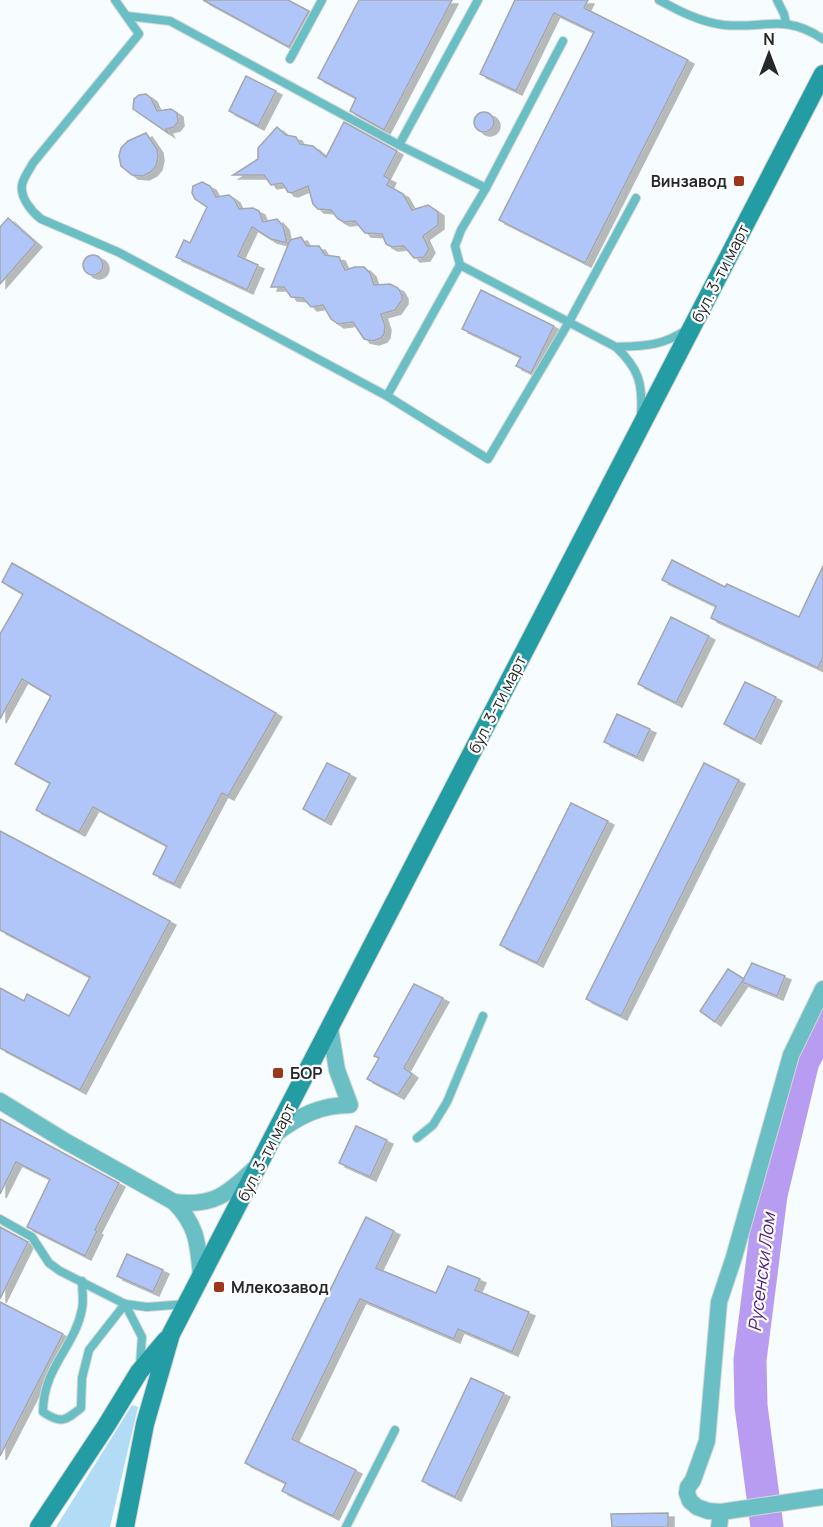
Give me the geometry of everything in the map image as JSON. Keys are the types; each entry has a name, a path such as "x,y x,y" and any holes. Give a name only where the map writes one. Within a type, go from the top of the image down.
{"main road":[{"name":"бул. 3-ти март","path":"125,1527 145,1424 171,1334 823,74"},
{"name":"бул. 3-ти март","path":"30,1527 43,1521 139,1372 171,1334"}],"street":[{"path":"823,989 790,1055 734,1257 719,1302 707,1441 687,1494 690,1501 697,1507 720,1519 747,1508 823,1497"},
{"path":"275,1134 295,1119 314,1110 350,1105 337,1070 330,1028"},
{"path":"0,1101 65,1141 174,1202 192,1223 197,1239 201,1277"},
{"path":"174,1202 193,1204 209,1201 235,1187 261,1162"}],"lane":[{"path":"115,0 139,34 33,163 22,186 24,198 32,212 41,219 118,252 387,396 488,459 569,322 636,198"},
{"path":"290,59 322,0"},
{"path":"399,145 478,0"},
{"path":"659,0 682,12 724,25 786,23 812,32 823,39"},
{"path":"777,0 786,23"},
{"path":"127,16 170,21 399,145 486,188"},
{"path":"387,396 460,265 455,246 461,230 486,188 563,40"},
{"path":"460,265 616,347 630,361 639,378 643,393 641,427"},
{"path":"616,347 640,346 671,340 693,325"},
{"path":"417,1138 432,1125 447,1102 483,1016"},
{"path":"0,1219 32,1237 49,1263 124,1304 147,1307 187,1304"},
{"path":"82,1281 83,1307 78,1322 49,1376 43,1398 43,1412 55,1420 67,1420 81,1408 82,1378 89,1350 124,1304"},
{"path":"124,1304 142,1337 139,1372"},
{"path":"346,1527 395,1430"}],"shaded area":[{"path":"132,1405 138,1407 110,1527 56,1527"}],"building":[{"path":"203,0 288,0 309,11 289,47"},
{"path":"359,0 452,0 384,130 350,111 356,98 318,78"},
{"path":"515,0 588,0 584,8 688,60 585,263 499,220 594,32 554,13 516,91 480,74"},
{"path":"246,76 276,91 258,126 229,111"},
{"path":"146,94 151,98 157,111 171,109 177,113 178,122 174,127 166,129 168,133 133,109 134,99"},
{"path":"484,112 491,115 494,122 491,129 484,132 477,129 474,122 477,115"},
{"path":"344,122 397,151 384,176 390,179 387,185 403,194 412,210 428,205 438,212 438,225 423,236 429,249 424,257 414,258 404,246 392,247 386,244 382,234 365,233 355,221 344,222 338,219 331,210 318,209 313,204 308,186 292,193 288,192 282,183 271,185 264,175 233,175 258,159 258,148 277,127 286,135 296,137 300,144 313,146 326,157"},
{"path":"146,133 157,149 156,166 143,176 132,175 121,166 119,156 121,148 128,141"},
{"path":"202,182 210,186 216,197 229,195 239,209 253,208 259,211 263,222 277,219 283,226 287,243 271,239 252,227 238,256 258,265 247,290 176,257 184,240 190,243 207,207 195,199 192,193 193,186"},
{"path":"8,218 36,243 0,284 0,227"},
{"path":"301,237 307,246 319,246 325,255 339,257 345,270 364,267 370,273 374,285 390,284 398,288 402,300 395,310 381,314 385,326 381,338 373,341 364,339 353,322 338,324 331,319 323,305 311,307 303,298 291,297 284,287 271,287 290,240"},
{"path":"93,255 100,258 103,265 100,272 93,275 86,272 83,265 86,258"},
{"path":"481,290 554,326 531,373 516,366 521,357 462,329"},
{"path":"672,560 725,587 727,584 799,617 823,566 823,657 818,668 711,618 716,606 662,580"},
{"path":"12,563 276,713 228,796 222,793 174,884 153,874 167,846 93,807 79,832 36,810 50,783 15,764 51,696 22,679 0,719 0,634 23,594 2,582"},
{"path":"671,617 709,636 676,703 638,684"},
{"path":"745,682 776,697 755,740 724,724"},
{"path":"617,714 650,729 637,757 604,742"},
{"path":"327,763 350,774 325,821 303,809"},
{"path":"704,763 739,780 621,1016 586,999"},
{"path":"571,803 608,821 537,963 500,945"},
{"path":"0,831 170,921 80,1090 0,1048 0,988 24,1001 27,994 69,1016 90,977 0,930"},
{"path":"752,963 785,976 777,996 742,982"},
{"path":"728,969 744,979 715,1022 700,1011"},
{"path":"414,984 443,998 404,1068 412,1074 398,1095 367,1079 379,1058 374,1056"},
{"path":"0,1119 119,1183 95,1230 97,1231 85,1256 27,1227 50,1179 16,1162 0,1194"},
{"path":"356,1126 387,1140 370,1177 339,1163"},
{"path":"366,1217 394,1231 376,1268 436,1293 448,1266 480,1279 475,1290 529,1312 512,1352 458,1329 454,1339 360,1299 292,1439 356,1470 333,1516 282,1491 286,1483 245,1463"},
{"path":"0,1227 28,1242 0,1299"},
{"path":"127,1254 163,1270 153,1292 117,1276"},
{"path":"0,1302 63,1334 0,1456"},
{"path":"471,1378 504,1393 455,1497 422,1481"},
{"path":"668,1513 668,1527 612,1527 611,1514"}],"waterway":[{"name":"Русенски Лом","path":"767,1527 751,1406 750,1360 771,1195 803,1061 823,1025"}],"place":[{"name":"Винзавод","path":"739,181"},
{"name":"БОР","path":"278,1073"},
{"name":"Млекозавод","path":"219,1287"}]}
